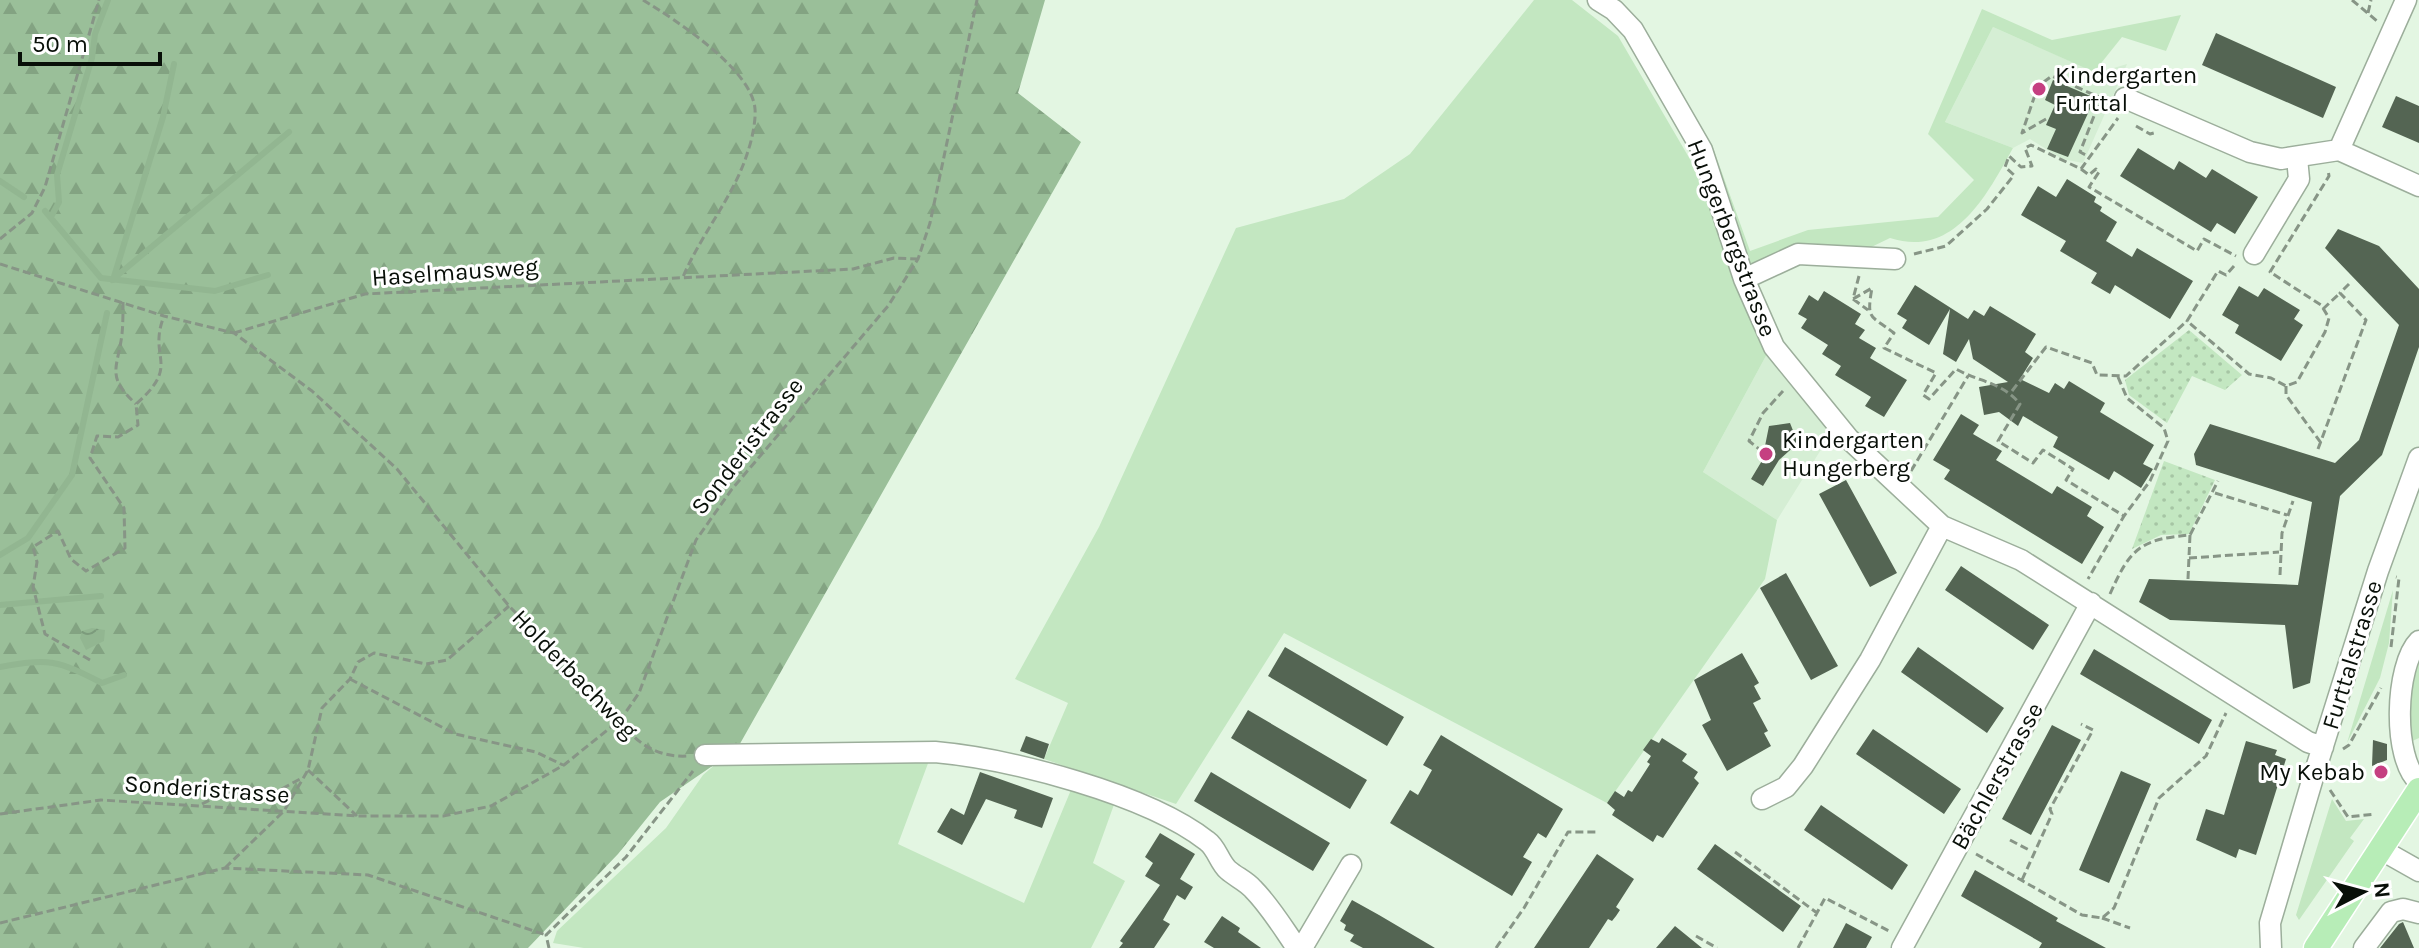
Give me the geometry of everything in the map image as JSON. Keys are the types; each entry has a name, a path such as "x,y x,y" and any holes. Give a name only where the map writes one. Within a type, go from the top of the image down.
{"main road":[{"path":"2316,948 2419,790"}],"street":[{"name":"Hungerbergstrasse","path":"1598,0 1614,10 1633,30 1702,150 1744,279 1774,347 1849,439 1942,526 2021,560 2094,597 2308,742 2330,750"},
{"path":"2339,150 2406,0"},
{"path":"2125,98 2250,152 2297,158 2339,150 2419,186"},
{"path":"2248,262 2299,179 2297,158"},
{"path":"1744,279 1798,254 1895,259"},
{"name":"Furttalstrasse","path":"2271,948 2270,923 2330,750 2378,571 2419,458"},
{"path":"1762,799 1786,787 1803,766 1870,660 1942,526"},
{"name":"Bächlerstrasse","path":"1902,948 2094,597"},
{"path":"2419,641 2406,659 2401,685 2404,757 2408,771 2419,782"},
{"path":"705,755 885,751 961,754 1104,789 1150,807 1210,843 1226,869 1251,886 1299,948 1351,865"},
{"path":"2380,849 2419,871"},
{"path":"2364,948 2391,912 2403,909 2419,913"}],"path":[{"path":"0,239 32,213 45,187 99,0"},
{"path":"643,0 676,20 711,48 744,84 755,107 748,152 683,277"},
{"name":"Sonderistrasse","path":"0,814 101,800 357,816 443,816 491,806 564,765 621,719 639,693 696,540 732,489 888,306 918,259 930,223 977,0"},
{"path":"2352,0 2368,13 2371,0"},
{"path":"2046,119 2022,133 2038,86 2052,76 2101,98 2080,152 2090,157"},
{"path":"2081,169 2117,118 2150,134 2160,132"},
{"path":"1895,259 1946,246 1987,209 2021,167 2032,166 2025,152 2025,148 2031,145 2089,175 2096,169 2099,172 2089,187 2197,251 2204,239 2239,257 2226,275 2218,271 2187,321 2126,376 2097,375 2092,363 2046,347 2011,392"},
{"path":"2014,175 2005,167 2009,156 2021,167"},
{"path":"2187,321 2249,374 2271,378 2286,386 2297,382 2325,332 2329,318 2323,309 2270,272 2329,176 2328,170"},
{"name":"Haselmausweg","path":"234,333 365,294 853,269 894,258 918,259"},
{"path":"1853,299 1862,259"},
{"path":"2234,266 2248,262"},
{"name":"Holderbachweg","path":"0,264 164,316 234,333 312,391 397,469 509,606 621,719 630,736 669,757 705,755"},
{"path":"2323,309 2349,284"},
{"path":"1853,299 1872,288 1868,310"},
{"path":"2286,386 2286,395 2320,446 2366,320 2340,293"},
{"path":"1853,299 1868,310 1876,325 1894,333 1884,348 1936,373 1923,395 1929,399 1940,383 1946,383 1956,369 1978,381 1988,380 2011,392 2020,404 1998,441 2033,463 2043,450 2073,469 2066,480 2124,516"},
{"path":"90,660 45,634 33,587 37,562 33,547 58,531 71,559 86,571 125,548 124,508 90,458 97,436 118,437 138,425 136,404 124,393 113,368 122,336 123,302"},
{"path":"136,404 153,389 164,365 156,337 164,316"},
{"path":"1907,478 1968,376"},
{"path":"2094,597 2124,516 2150,481 2168,441 2164,428 2127,398 2117,376"},
{"path":"1763,452 1749,441 1776,396 1800,380"},
{"path":"2188,579 2190,535 2215,493 2218,481"},
{"path":"2215,493 2287,515"},
{"path":"2280,575 2279,552 2293,501"},
{"path":"2094,597 2130,553 2161,537 2190,535"},
{"path":"2189,558 2279,552"},
{"path":"2391,655 2399,578 2392,576"},
{"path":"225,868 284,811 308,770 322,708 350,679 358,662 374,653 426,664 447,660 509,606"},
{"path":"2330,750 2349,745 2387,676"},
{"path":"350,679 455,734 536,752 564,765"},
{"path":"2102,918 2114,908 2159,798 2206,756 2229,706"},
{"path":"2022,880 2032,852 2052,814 2050,809 2093,730 2081,724"},
{"path":"546,935 626,857 705,755"},
{"path":"308,770 357,816"},
{"path":"199,806 225,792 254,788 278,791 300,779"},
{"path":"2328,785 2348,817 2375,814"},
{"path":"1496,948 1524,908 1568,832 1597,832"},
{"path":"2010,840 2032,852"},
{"path":"1971,851 2082,915 2130,928"},
{"path":"1735,852 1817,913"},
{"path":"0,923 225,868 368,875 546,935"},
{"path":"1798,948 1825,898 1889,931"},
{"path":"546,935 549,948"},
{"path":"1696,936 1717,948"}],"shaded area":[{"path":"1534,0 1572,0 1618,36 1691,161 1767,354 1703,472 1777,520 1765,579 1607,803 1284,633 1176,804 1044,759 1068,703 1015,679 1099,527 1236,228 1344,199 1410,154"},
{"path":"1982,9 2052,40 2181,15 2166,51 2122,37 2094,72 1993,27 1945,122 2013,148 1980,203 1966,218 1933,239 1913,242 1890,238 1861,252 1748,271 1711,142 1750,251 1808,230 1938,217 1974,180 1928,134"},
{"name":"Kindergarten Furttal","path":"1993,27 2097,73 2127,64 2083,163 2062,159 2030,139 2013,148 1945,122"},
{"path":"2189,330 2242,375 2225,390 2192,376 2167,423 2129,395 2125,380"},
{"name":"Kindergarten Hungerberg","path":"1767,354 1832,432 1777,520 1703,472"},
{"path":"2164,461 2215,480 2189,534 2161,535 2132,549"},
{"path":"2393,590 2389,643 2380,678 2347,743"},
{"path":"2419,654 2419,738 2410,742 2409,691"},
{"path":"930,758 898,844 1024,903 1073,785 1116,799 1093,863 1125,881 1091,948 584,948 553,943 557,931 666,828 703,775 718,762"},
{"path":"2332,799 2346,821 2364,819 2350,838 2354,841 2299,920 2296,915"}],"green space":[{"path":"0,0 1045,0 1018,93 1081,142 737,749 660,802 618,854 528,948 0,948"}],"water":[{"path":"92,628 105,630 104,641 86,650 80,638 82,631"}],"building":[{"path":"2216,33 2336,87 2323,118 2202,65"},
{"name":"Kindergarten Furttal","path":"2053,80 2095,98 2068,157 2047,149 2056,129 2046,125 2055,105 2045,100"},
{"path":"2396,96 2419,106 2419,143 2382,127"},
{"path":"2138,148 2174,170 2179,161 2206,178 2212,169 2258,197 2235,234 2217,223 2211,232 2120,176"},
{"path":"2067,179 2096,197 2094,202 2102,207 2100,211 2117,222 2106,241 2132,257 2137,248 2193,281 2170,319 2115,285 2110,294 2091,283 2097,273 2060,251 2066,241 2021,215 2038,186 2056,197"},
{"path":"2338,229 2379,246 2419,289 2419,347 2382,455 2340,496 2310,683 2293,689 2285,625 2170,620 2139,602 2149,579 2298,585 2312,502 2196,465 2194,454 2210,424 2335,463 2359,440 2399,325 2325,248"},
{"path":"1915,285 1968,319 1974,310 1984,316 1990,306 2036,334 2025,352 2033,358 2020,379 2049,393 2055,383 2064,389 2069,381 2105,403 2100,412 2154,445 2143,464 2153,469 2141,488 2114,471 2109,480 2053,447 2058,437 2023,416 2018,426 1999,412 1984,415 1979,387 2008,382 1973,359 1969,339 1956,362 1943,354 1950,309 1929,345 1902,328 1907,320 1897,314"},
{"path":"2239,286 2258,297 2264,288 2300,310 2294,319 2303,325 2281,361 2235,333 2239,325 2222,315"},
{"path":"1824,291 1861,314 1855,324 1865,330 1859,338 1876,348 1870,358 1907,380 1884,417 1865,406 1871,397 1835,375 1841,366 1822,354 1828,345 1801,328 1807,319 1798,314 1809,295 1818,301"},
{"path":"1961,414 1979,425 1973,434 2002,451 1996,460 2052,494 2057,486 2092,507 2087,516 2104,527 2082,564 1944,479 1950,470 1933,460"},
{"name":"Kindergarten Hungerberg","path":"1790,423 1798,443 1779,460 1763,486 1751,479 1769,449 1765,446 1769,426"},
{"path":"1846,480 1897,573 1870,587 1819,494"},
{"path":"1961,566 2049,625 2033,650 1945,590"},
{"path":"1786,573 1838,666 1811,680 1760,588"},
{"path":"1285,647 1404,717 1387,746 1268,676"},
{"path":"1918,647 2004,708 1987,733 1901,672"},
{"path":"2094,649 2212,720 2199,744 2080,674"},
{"path":"1742,653 1759,683 1754,686 1761,699 1753,703 1768,731 1764,733 1771,746 1727,771 1702,725 1711,720 1694,680"},
{"path":"1248,710 1367,780 1350,809 1231,738"},
{"path":"2052,725 2081,740 2031,835 2002,819"},
{"path":"1873,729 1961,789 1944,814 1856,754"},
{"path":"1441,735 1563,809 1546,838 1538,833 1523,857 1532,862 1512,896 1390,823 1410,790 1418,795 1432,770 1423,765"},
{"path":"1026,736 1049,744 1044,759 1020,751"},
{"path":"1662,738 1687,754 1682,761 1698,772 1694,778 1699,783 1663,838 1657,835 1653,842 1612,815 1615,810 1607,803 1615,791 1624,797 1628,790 1632,792 1650,764 1647,762 1651,756 1643,750 1651,739 1659,743"},
{"path":"2373,740 2387,744 2387,760 2372,766"},
{"path":"2246,741 2277,750 2275,755 2286,759 2256,855 2239,849 2236,858 2196,840 2206,809 2224,815"},
{"path":"2121,771 2151,784 2109,883 2079,870"},
{"path":"980,772 1053,798 1042,828 1014,818 1017,810 986,799 962,845 937,832 951,808 964,815"},
{"path":"1211,772 1330,843 1313,871 1194,801"},
{"path":"1821,805 1908,865 1892,890 1804,830"},
{"path":"1160,833 1195,854 1180,879 1193,887 1185,900 1177,895 1163,920 1170,924 1154,948 1119,948 1123,943 1120,941 1160,885 1145,876 1153,863 1145,857"},
{"path":"1715,844 1801,906 1783,932 1697,869"},
{"path":"1597,854 1634,879 1616,907 1620,910 1616,916 1612,921 1608,919 1589,948 1534,948"},
{"path":"1975,870 2106,948 2039,948 2042,943 1961,896"},
{"path":"1352,900 1435,948 1363,948 1350,941 1354,935 1344,930 1346,925 1340,921"},
{"path":"1222,916 1261,948 1214,948 1204,942"},
{"path":"2403,922 2414,948 2380,948 2399,924"},
{"path":"1846,923 1872,937 1866,948 1833,948"},
{"path":"1675,926 1702,948 1656,948"}],"waterway":[{"path":"52,215 59,202 57,175 92,58 95,34 108,0"},
{"path":"113,280 163,117 174,64"},
{"path":"112,280 289,132"},
{"path":"0,181 24,197"},
{"path":"45,211 101,278 215,291 268,275"},
{"path":"0,555 28,538 72,475 107,313"},
{"path":"0,605 101,596"},
{"path":"0,667 31,662 53,663 102,683 124,675"}],"place":[{"name":"Kindergarten Furttal","path":"2039,89"},
{"name":"Kindergarten Hungerberg","path":"1766,454"},
{"name":"My Kebab","path":"2381,772"}]}
